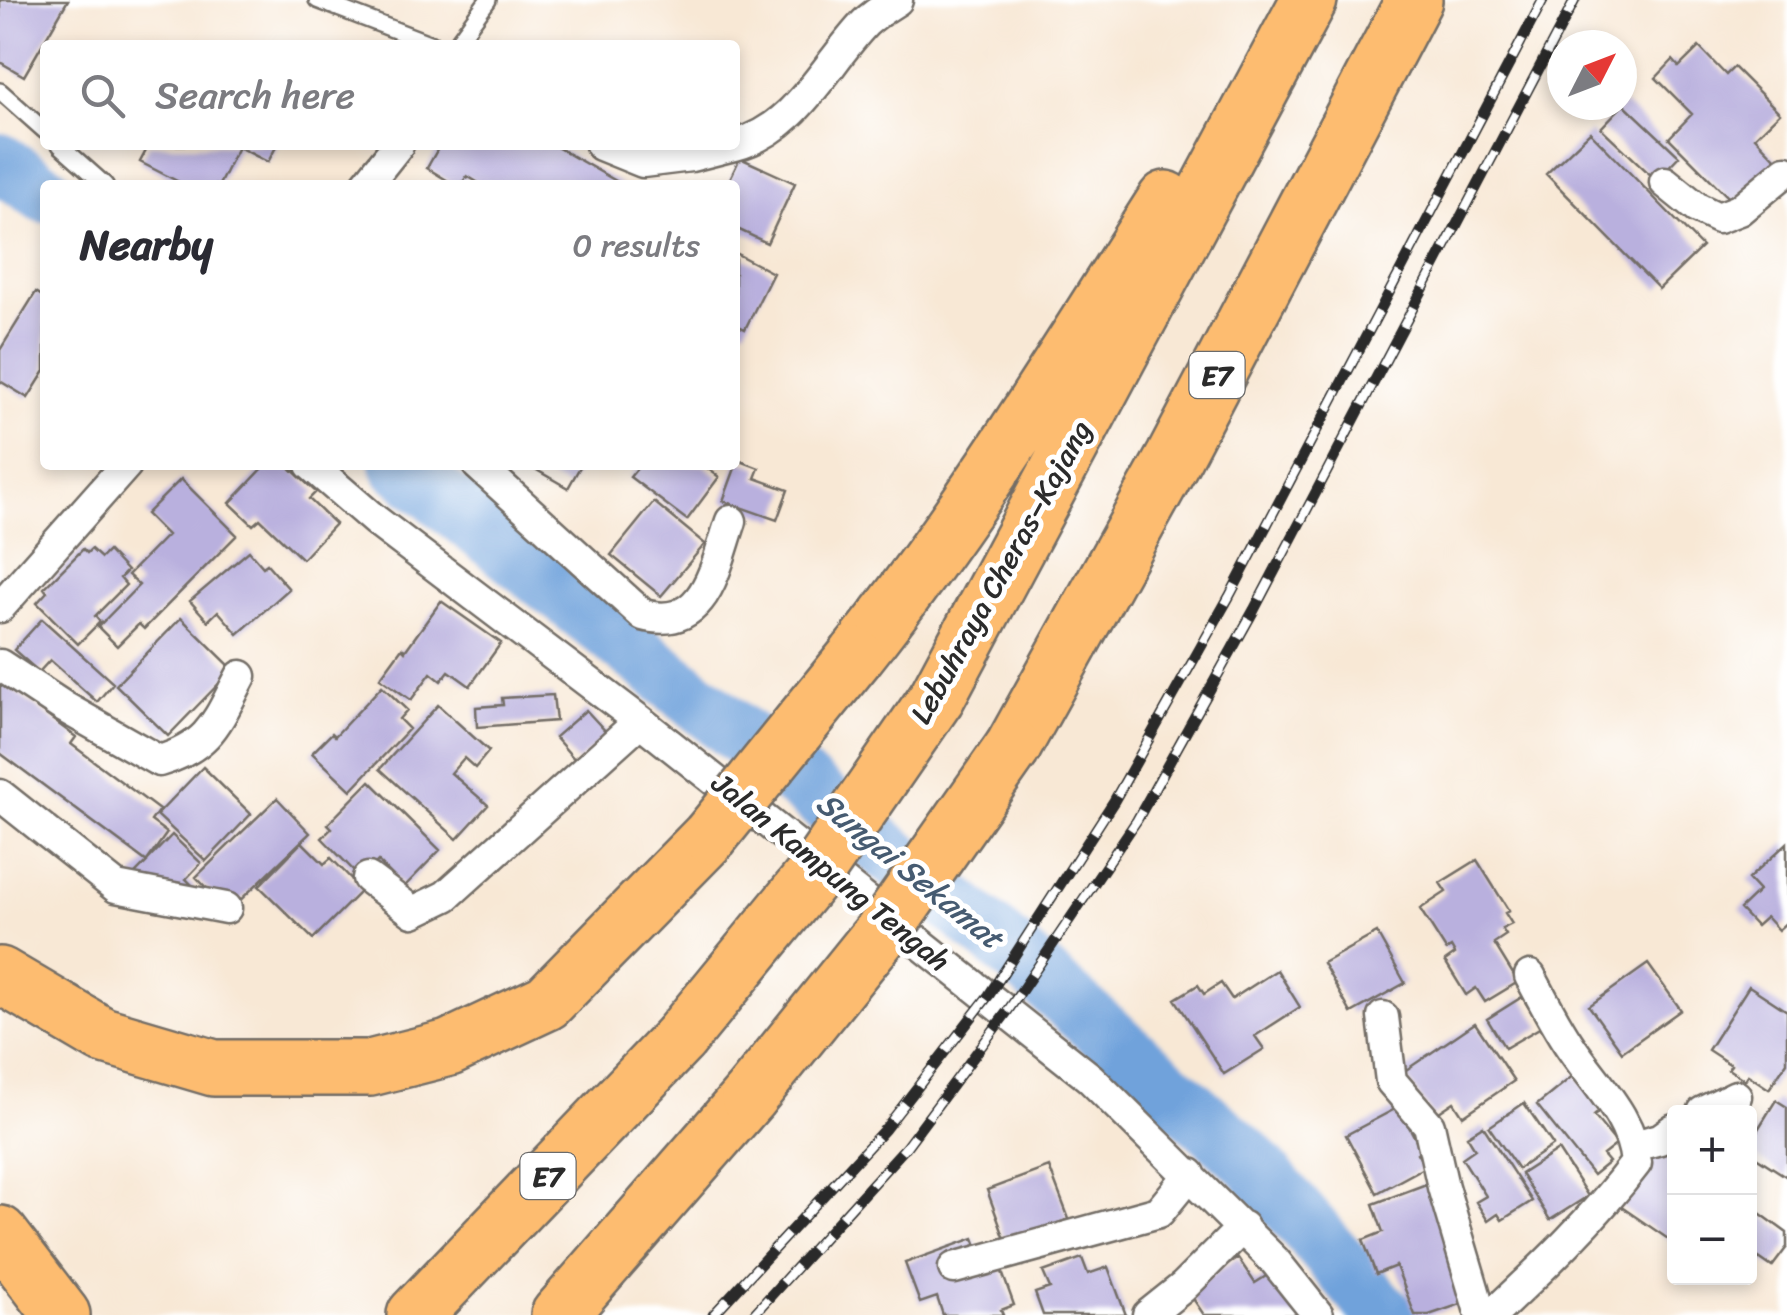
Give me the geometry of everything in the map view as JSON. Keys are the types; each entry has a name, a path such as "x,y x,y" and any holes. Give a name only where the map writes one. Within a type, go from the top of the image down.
{"highway":[{"name":"Lebuhraya Cheras–Kajang","path":"415,1315 680,1038 816,871 937,697 1309,0"},
{"name":"E7","path":"559,1315 749,1097 891,922 1013,746 1174,456 1414,0"},
{"path":"0,975 102,1034 214,1068 370,1068 449,1048 547,1002 710,836 902,599 1042,394 1188,164 1277,60"},
{"path":"0,1234 62,1315"},
{"path":"0,1296 15,1315"}],"street":[{"path":"740,144 784,121 867,20 897,0"},
{"path":"370,180 394,150"},
{"path":"614,150 644,162 714,150"},
{"path":"1665,182 1697,208 1718,218 1739,210 1787,171"},
{"path":"0,607 122,470"},
{"name":"Jalan Kampung Tengah","path":"318,470 376,522 640,721 1090,1078 1243,1227 1318,1315"},
{"path":"483,470 643,616 663,621 684,614 705,596 731,522"},
{"path":"0,666 160,761 187,753 210,733 241,676"},
{"path":"368,878 414,912 446,896 640,721"},
{"path":"0,795 116,887 226,908"},
{"path":"1492,1315 1606,1202 1636,1163 1626,1124 1568,1042 1530,976"},
{"path":"1383,1017 1391,1080 1429,1125 1442,1187 1481,1315"},
{"path":"1717,1105 1736,1096"},
{"path":"1634,1146 1667,1134"},
{"path":"954,1268 1159,1212 1190,1174"},
{"path":"1160,1311 1243,1227"}],"lane":[{"path":"316,0 421,40"},
{"path":"460,40 488,0"},
{"path":"0,91 40,127"},
{"path":"66,150 99,180"}],"building":[{"path":"0,0 68,0 45,40 40,40 40,48 24,76 0,62"},
{"path":"1699,47 1726,75 1734,67 1780,113 1755,137 1777,160 1734,203 1669,138 1692,114 1656,78 1673,60 1679,67"},
{"path":"1637,116 1679,156 1656,180 1601,128 1609,120 1637,120"},
{"path":"1590,132 1702,247 1659,289 1546,174"},
{"path":"146,150 236,150 222,180 175,180 140,162"},
{"path":"244,150 274,150 268,162"},
{"path":"437,150 562,150 614,180 474,180 467,176 464,180 447,180 427,168"},
{"path":"740,158 795,183 767,243 740,230 740,180 729,180"},
{"path":"740,256 773,273 745,329 740,326"},
{"path":"36,292 40,295 40,379 28,398 0,381 0,350"},
{"path":"740,461 759,468 755,478 788,490 777,520 723,501 734,470 740,470"},
{"path":"261,470 292,470 316,492 309,499 335,524 302,559 260,519 253,525 230,503"},
{"path":"537,470 578,470 568,488"},
{"path":"636,470 710,470 719,477 687,520 630,477"},
{"path":"181,479 237,535 144,629 139,624 117,646 98,627 139,585 128,575 167,535 146,514"},
{"path":"654,502 705,544 661,596 611,555"},
{"path":"83,549 87,553 91,549 101,558 108,551 127,571 120,578 126,585 95,616 100,622 78,644 37,603 47,592 44,588"},
{"path":"249,551 289,589 238,634 218,611 208,621 190,601"},
{"path":"441,601 501,643 470,686 449,671 441,681 431,673 411,700 380,678"},
{"path":"181,618 233,669 168,736 116,685"},
{"path":"42,619 113,683 97,702 50,660 39,672 14,650"},
{"path":"0,681 76,737 71,744 159,810 151,821 167,833 147,861 172,835 201,863 186,879 194,887 177,904 133,876 147,862 0,753"},
{"path":"382,686 407,710 399,719 409,729 351,790 312,753 332,733 335,736"},
{"path":"553,695 556,721 477,727 476,707 503,705 502,698"},
{"path":"438,705 489,751 475,768 464,758 451,773 488,805 457,839 380,769"},
{"path":"586,710 608,734 577,762 555,737"},
{"path":"203,767 251,814 206,861 157,815"},
{"path":"370,781 440,850 404,887 378,861 361,878 322,838 332,828 328,824"},
{"path":"277,798 310,833 229,911 196,877"},
{"path":"302,842 324,864 331,858 362,890 313,939 259,886"},
{"path":"1787,843 1787,922 1778,930 1766,917 1756,926 1740,909 1759,891 1748,879"},
{"path":"1477,860 1509,911 1505,913 1512,924 1502,929 1506,935 1494,943 1518,982 1485,1002 1476,988 1466,995 1445,961 1455,954 1451,947 1446,950 1420,909 1446,892 1440,883"},
{"path":"1377,933 1405,983 1351,1013 1323,963"},
{"path":"1648,964 1681,1010 1622,1052 1589,1006"},
{"path":"1277,970 1300,1007 1255,1036 1264,1049 1224,1074 1175,999 1198,985 1204,994 1221,983 1232,999"},
{"path":"1749,986 1787,1011 1787,1062 1769,1089 1748,1075 1745,1080 1708,1050"},
{"path":"1522,997 1541,1027 1505,1048 1487,1019"},
{"path":"1475,1023 1514,1081 1463,1116 1454,1102 1433,1116 1403,1072"},
{"path":"1575,1074 1602,1109 1594,1116 1617,1144 1603,1155 1609,1162 1593,1175 1537,1105"},
{"path":"1776,1100 1787,1107 1787,1177 1757,1158 1757,1131"},
{"path":"1524,1103 1553,1145 1518,1169 1489,1127"},
{"path":"1399,1107 1421,1150 1417,1153 1425,1167 1377,1193 1346,1135"},
{"path":"1483,1126 1532,1201 1502,1220 1498,1214 1488,1221 1476,1202 1486,1196 1462,1158 1475,1149 1467,1136"},
{"path":"1657,1146 1667,1153 1667,1238 1617,1204"},
{"path":"1558,1150 1588,1196 1550,1220 1521,1174"},
{"path":"1049,1167 1069,1219 1058,1223 1062,1232 1006,1242 987,1190"},
{"path":"1429,1183 1464,1303 1429,1315 1415,1315 1396,1266 1376,1274 1363,1240 1383,1232 1373,1204"},
{"path":"1757,1211 1787,1233 1787,1247 1772,1267 1759,1258 1757,1261"},
{"path":"974,1238 979,1251 993,1247 1014,1305 1001,1310 1003,1315 943,1315 937,1297 920,1303 905,1263"},
{"path":"1082,1258 1088,1274 1108,1267 1126,1315 1043,1315 1035,1293 1050,1288 1043,1272"},
{"path":"1238,1258 1255,1283 1271,1273 1299,1315 1204,1315 1188,1291"}],"waterway":[{"name":"Sungai Sekamat","path":"0,163 40,190"},
{"name":"Sungai Sekamat","path":"406,470 1001,942 1251,1161 1384,1315"}],"railway":[{"path":"713,1315 885,1129 989,995 1114,801 1229,597 1543,0"},
{"path":"753,1315 906,1147 1007,1012 1137,820 1254,610 1575,0"}]}
